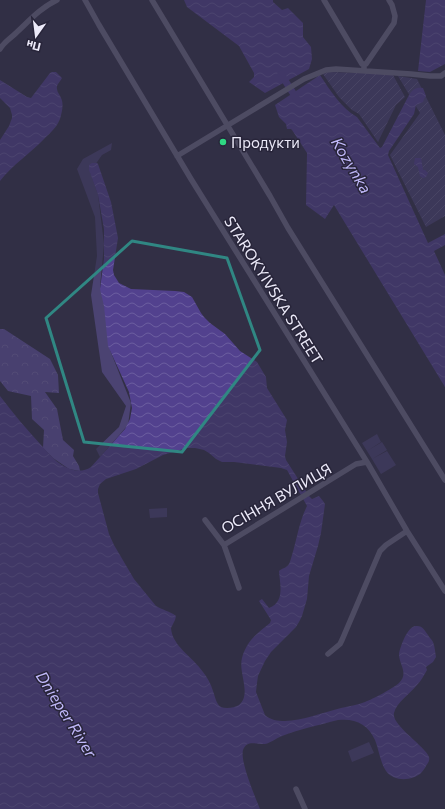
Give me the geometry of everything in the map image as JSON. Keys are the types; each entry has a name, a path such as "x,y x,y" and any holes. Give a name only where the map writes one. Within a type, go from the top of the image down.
{"street":[{"path":"0,49 4,43 37,13 57,0"},
{"name":"STAROKYIVSKA STREET","path":"85,0 177,156 367,462 407,531 444,588"},
{"path":"152,0 321,282 445,480"},
{"path":"324,0 362,64 364,64 364,71"},
{"path":"364,64 366,64 394,23 396,16 389,0"},
{"path":"0,43 11,37"},
{"path":"177,156 304,79 326,70 336,69 430,76 441,76 445,73"},
{"name":"ОСІННЯ ВУЛИЦЯ","path":"205,520 224,545 356,464 367,462"},
{"path":"328,654 340,644 380,551 386,545 407,531"},
{"path":"224,545 239,588"},
{"path":"296,789 305,809"}],"highlighted area":[{"path":"132,241 227,258 260,350 182,452 84,442 46,318"}],"shaded area":[{"path":"328,72 393,75 405,97 396,105 378,142 359,114 352,110 339,97 323,74"},
{"path":"398,76 417,79 445,135 445,216 426,227 390,155 420,113"},
{"path":"112,143 111,150 102,155 90,172 98,195 104,244 100,287 104,302 110,350 131,403 128,425 100,457 96,449 119,427 126,406 102,372 91,295 97,256 95,217 77,169 83,159"},
{"path":"377,434 381,442 367,451 362,443"},
{"path":"382,442 387,450 372,459 367,451"},
{"path":"387,451 396,465 381,474 372,459"},
{"path":"167,508 167,517 150,518 149,509"},
{"path":"369,742 374,753 352,762 348,751"}],"green space":[{"path":"0,329 4,329 50,359 58,375 59,393 45,392 57,409 63,440 74,450 73,456 79,466 80,471 69,469 53,458 43,448 44,430 32,419 31,396 8,391 0,381"}],"water":[{"path":"184,0 273,0 273,2 282,10 288,8 303,23 303,37 311,47 312,59 309,69 265,93 249,82 254,77 254,73 239,46 187,7"},
{"path":"426,0 445,0 445,64 430,72 418,71"},
{"path":"52,72 56,72 62,78 57,88 62,103 62,111 59,122 40,143 0,181 0,140 9,126 12,115 10,108 0,98 0,80 31,98"},
{"path":"320,75 336,98 346,109 357,117 380,148 382,147 410,93 417,88 423,88 426,96 423,102 416,105 414,114 389,151 388,155 428,243 445,234 445,245 434,251 445,275 445,387 334,205 325,219 306,205 307,153 292,130 287,129 286,124 279,117 275,105"},
{"path":"415,158 421,158 423,170 428,173 426,177 423,178 420,176 418,167 414,164"},
{"name":"Dnieper River","path":"92,163 98,164 111,202 118,238 113,270 119,283 131,289 184,292 192,297 201,313 210,323 225,334 240,351 257,362 266,377 267,388 287,420 285,430 287,442 285,456 286,460 309,496 312,499 319,496 325,504 321,533 309,576 307,599 302,616 296,627 271,652 258,676 256,692 265,715 269,718 277,720 298,720 373,699 399,683 402,679 403,669 399,658 401,646 408,632 414,626 421,627 425,630 433,642 436,657 433,662 426,667 427,670 421,680 395,709 394,713 394,718 429,757 429,762 425,769 417,776 408,779 398,779 389,775 381,760 375,740 369,730 365,726 355,721 338,720 310,727 267,743 252,743 245,747 243,750 243,755 248,779 260,809 0,809 0,396 51,456 65,467 80,471 91,467 125,429 130,419 132,408 129,392 108,346 104,306 100,289 104,259 104,229 98,195 89,170 89,165","holes":["187,448 204,450 222,462 234,462 287,470 307,506 300,524 289,563 279,571 280,592 277,602 269,608 262,599 259,601 271,620 270,623 253,638 244,652 241,664 245,689 243,700 239,705 230,708 223,708 219,706 206,676 175,640 171,628 176,616 156,606 134,579 109,534 98,493 100,484 106,479 136,469 163,455"]}],"waterway":[{"name":"Kozynka","path":"281,74 298,101"}],"place":[{"name":"Продукти","path":"223,142"}]}
